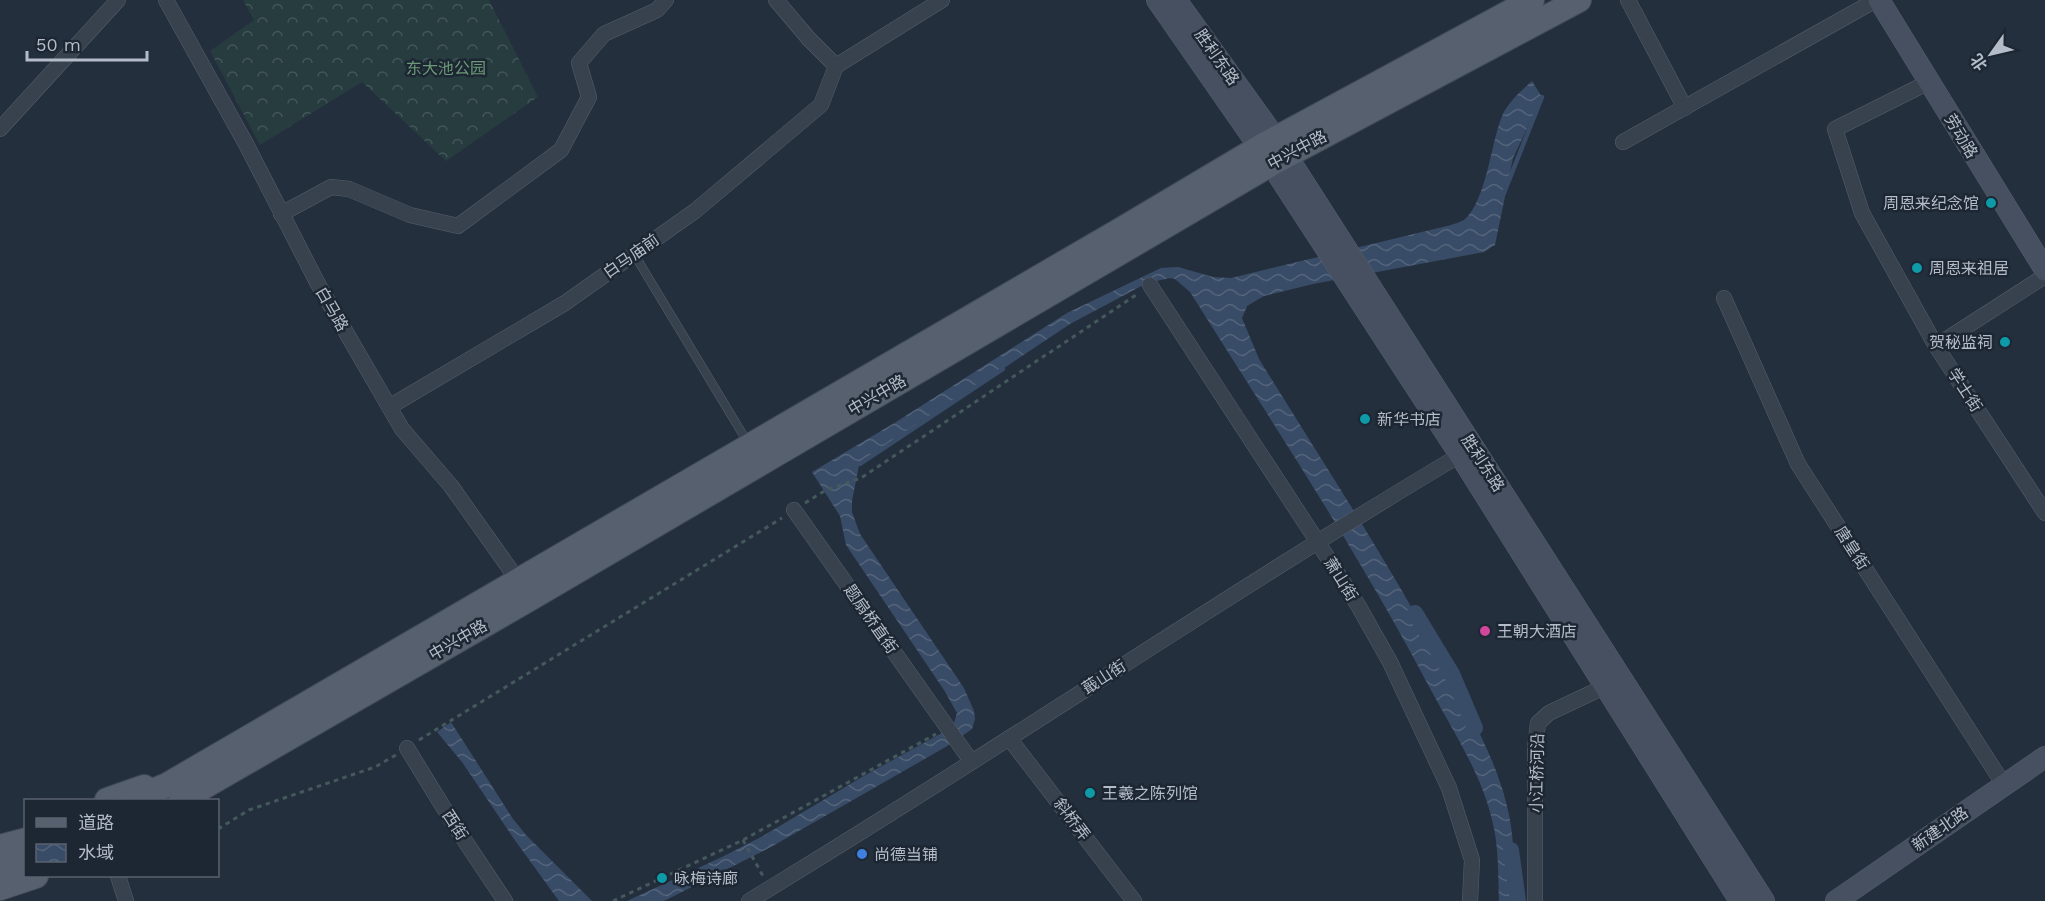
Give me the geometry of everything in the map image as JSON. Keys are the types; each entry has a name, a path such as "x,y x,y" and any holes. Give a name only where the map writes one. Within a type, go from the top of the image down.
{"main road":[{"name":"胜利东路","path":"1156,0 1273,151"},
{"name":"胜利东路","path":"1176,0 1341,258 1764,901"},
{"name":"中兴中路","path":"174,793 195,769 525,590 1532,0"},
{"name":"中兴中路","path":"174,793 234,770 525,590 750,447 1122,230 1273,151 1579,0"},
{"name":"劳动路","path":"1878,0 2003,204 2037,250 2045,270"},
{"name":"胜利东路","path":"1360,287 1460,455 1740,901"},
{"name":"新建北路","path":"1836,901 2045,757"},
{"path":"112,799 195,769"},
{"path":"198,799 234,770"},
{"path":"141,799 174,793"},
{"path":"0,831 24,826"},
{"path":"0,847 24,841"},
{"path":"0,865 24,859"},
{"path":"0,888 33,877"}],"street":[{"path":"0,129 118,0"},
{"name":"白马路","path":"166,0 246,144 318,284 402,429 451,486 525,590"},
{"path":"282,214 332,187 349,189 410,215 458,226 561,150 589,97 579,63 604,34 657,10 666,0"},
{"path":"776,0 809,39 836,66 942,0"},
{"path":"1628,0 1685,108"},
{"path":"1623,142 1878,0"},
{"name":"白马庙前","path":"389,407 565,303 695,211 821,105 836,66"},
{"name":"学士街","path":"1929,82 1835,129 1862,213 1936,346 2045,513"},
{"path":"1936,346 2045,276"},
{"name":"萧山街","path":"1150,285 1322,538 1390,662 1449,788 1472,860 1470,901"},
{"name":"唐皇街","path":"1724,298 1798,464 2004,785"},
{"name":"蕺山街","path":"749,901 842,846 971,761 1360,514 1460,455"},
{"name":"题扇桥直街","path":"794,510 971,761"},
{"name":"小江桥河沿","path":"1535,901 1535,748 1538,723 1549,713 1606,686"},
{"name":"斜桥弄","path":"1009,738 1134,901"},
{"name":"西街","path":"407,748 505,901"},
{"path":"118,877 126,901"}],"lane":[{"path":"634,254 750,447"}],"path":[{"path":"219,828 249,810 375,767 826,490 861,478 1150,285"},
{"path":"613,901 743,840 936,734 927,722 938,714"},
{"path":"743,840 754,860"}],"green space":[{"name":"东大池公园","path":"243,0 489,0 538,97 446,161 362,82 260,145 210,51 254,20"}],"water":[{"path":"1532,81 1542,97 1513,158 1495,245 1484,252 1313,284 1264,296 1247,306 1242,318 1259,359 1400,588 1444,666 1488,752 1502,788 1510,818 1513,901 1499,901 1496,840 1482,787 1404,641 1315,490 1190,292 1175,279 1170,278 1147,283 1070,324 859,465 852,512 860,534 964,688 974,711 975,719 972,729 949,745 771,847 668,899 627,901 763,836 940,734 954,723 957,713 944,690 846,545 840,516 812,472 896,422 1067,313 1161,268 1178,267 1213,277 1231,278 1464,220 1478,200 1502,116 1511,101"},
{"path":"451,722 513,819 592,901 559,901 462,762 437,732"}],"waterway":[{"path":"1504,193 1542,97"},
{"path":"860,464 1003,369"},
{"path":"1415,613 1452,674 1475,728"},
{"path":"1511,850 1518,901"}],"place":[{"name":"周恩来纪念馆","path":"1991,203"},
{"name":"周恩来祖居","path":"1917,268"},
{"name":"贺秘监祠","path":"2005,342"},
{"name":"新华书店","path":"1365,419"},
{"name":"王朝大酒店","path":"1485,631"},
{"name":"王羲之陈列馆","path":"1090,793"},
{"name":"尚德当铺","path":"862,854"},
{"name":"咏梅诗廊","path":"662,878"}]}
